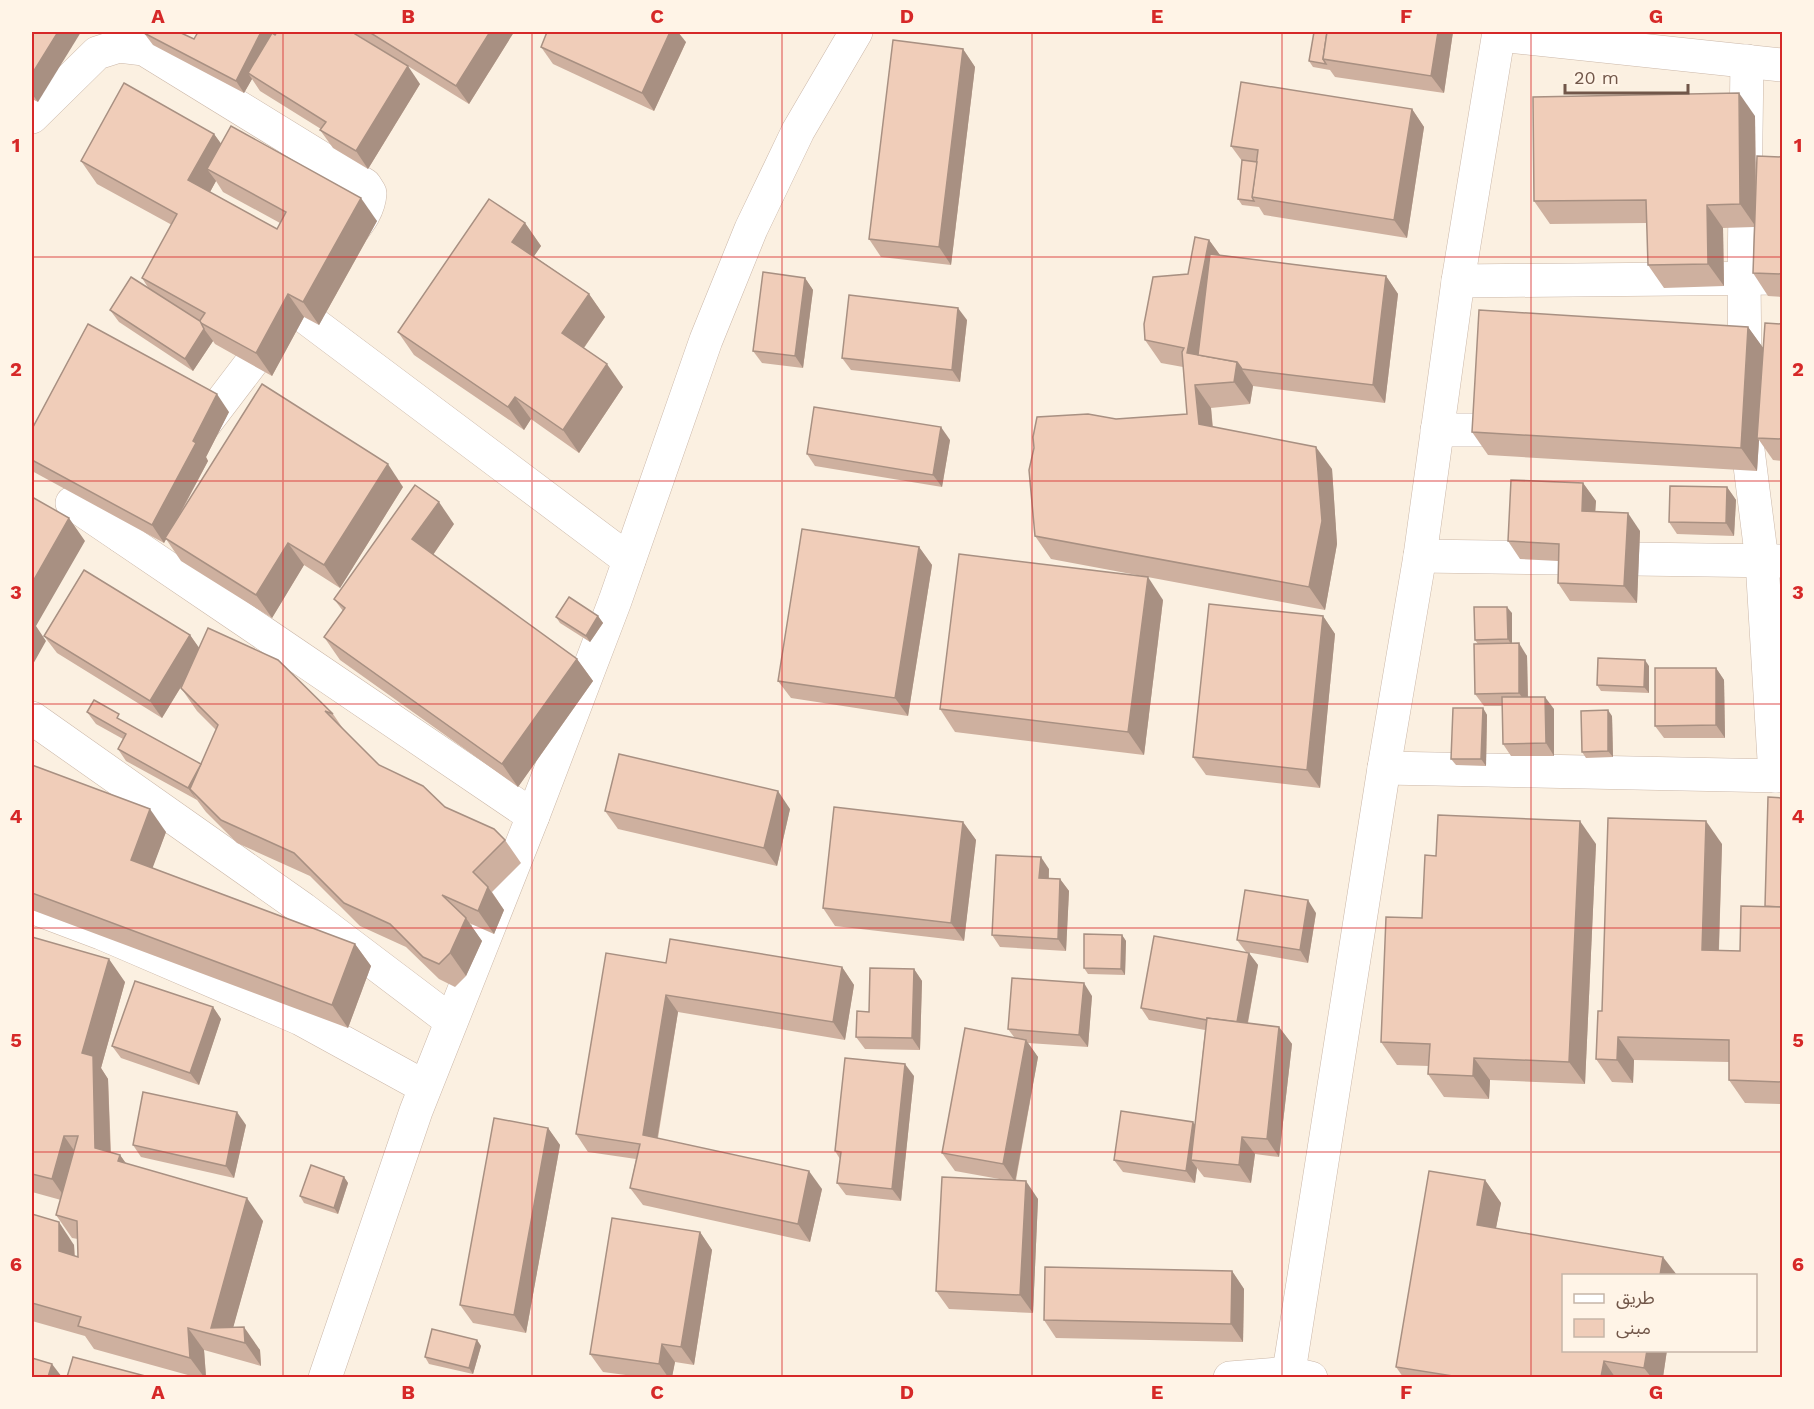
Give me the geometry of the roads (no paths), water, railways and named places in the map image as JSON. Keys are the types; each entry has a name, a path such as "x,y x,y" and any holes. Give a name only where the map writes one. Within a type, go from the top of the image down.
{"street":[{"path":"325,1377 425,1087 533,816 629,560 706,340 751,229 798,130 856,32"},
{"path":"1230,1377 1296,1376 1384,768 1420,556 1458,281 1499,33 1782,65"},
{"path":"32,117 97,52 119,46 144,49 365,186 370,193 365,212 121,536"},
{"path":"1384,768 1778,776 1772,561 1747,431 1744,278 1747,61"},
{"path":"1458,281 1782,278"},
{"path":"293,308 629,560"},
{"path":"1437,430 1544,430"},
{"path":"72,503 533,816"},
{"path":"1420,556 1772,561"},
{"path":"32,718 303,909 451,1022"},
{"path":"32,907 101,933 302,1019 425,1087"}]}
